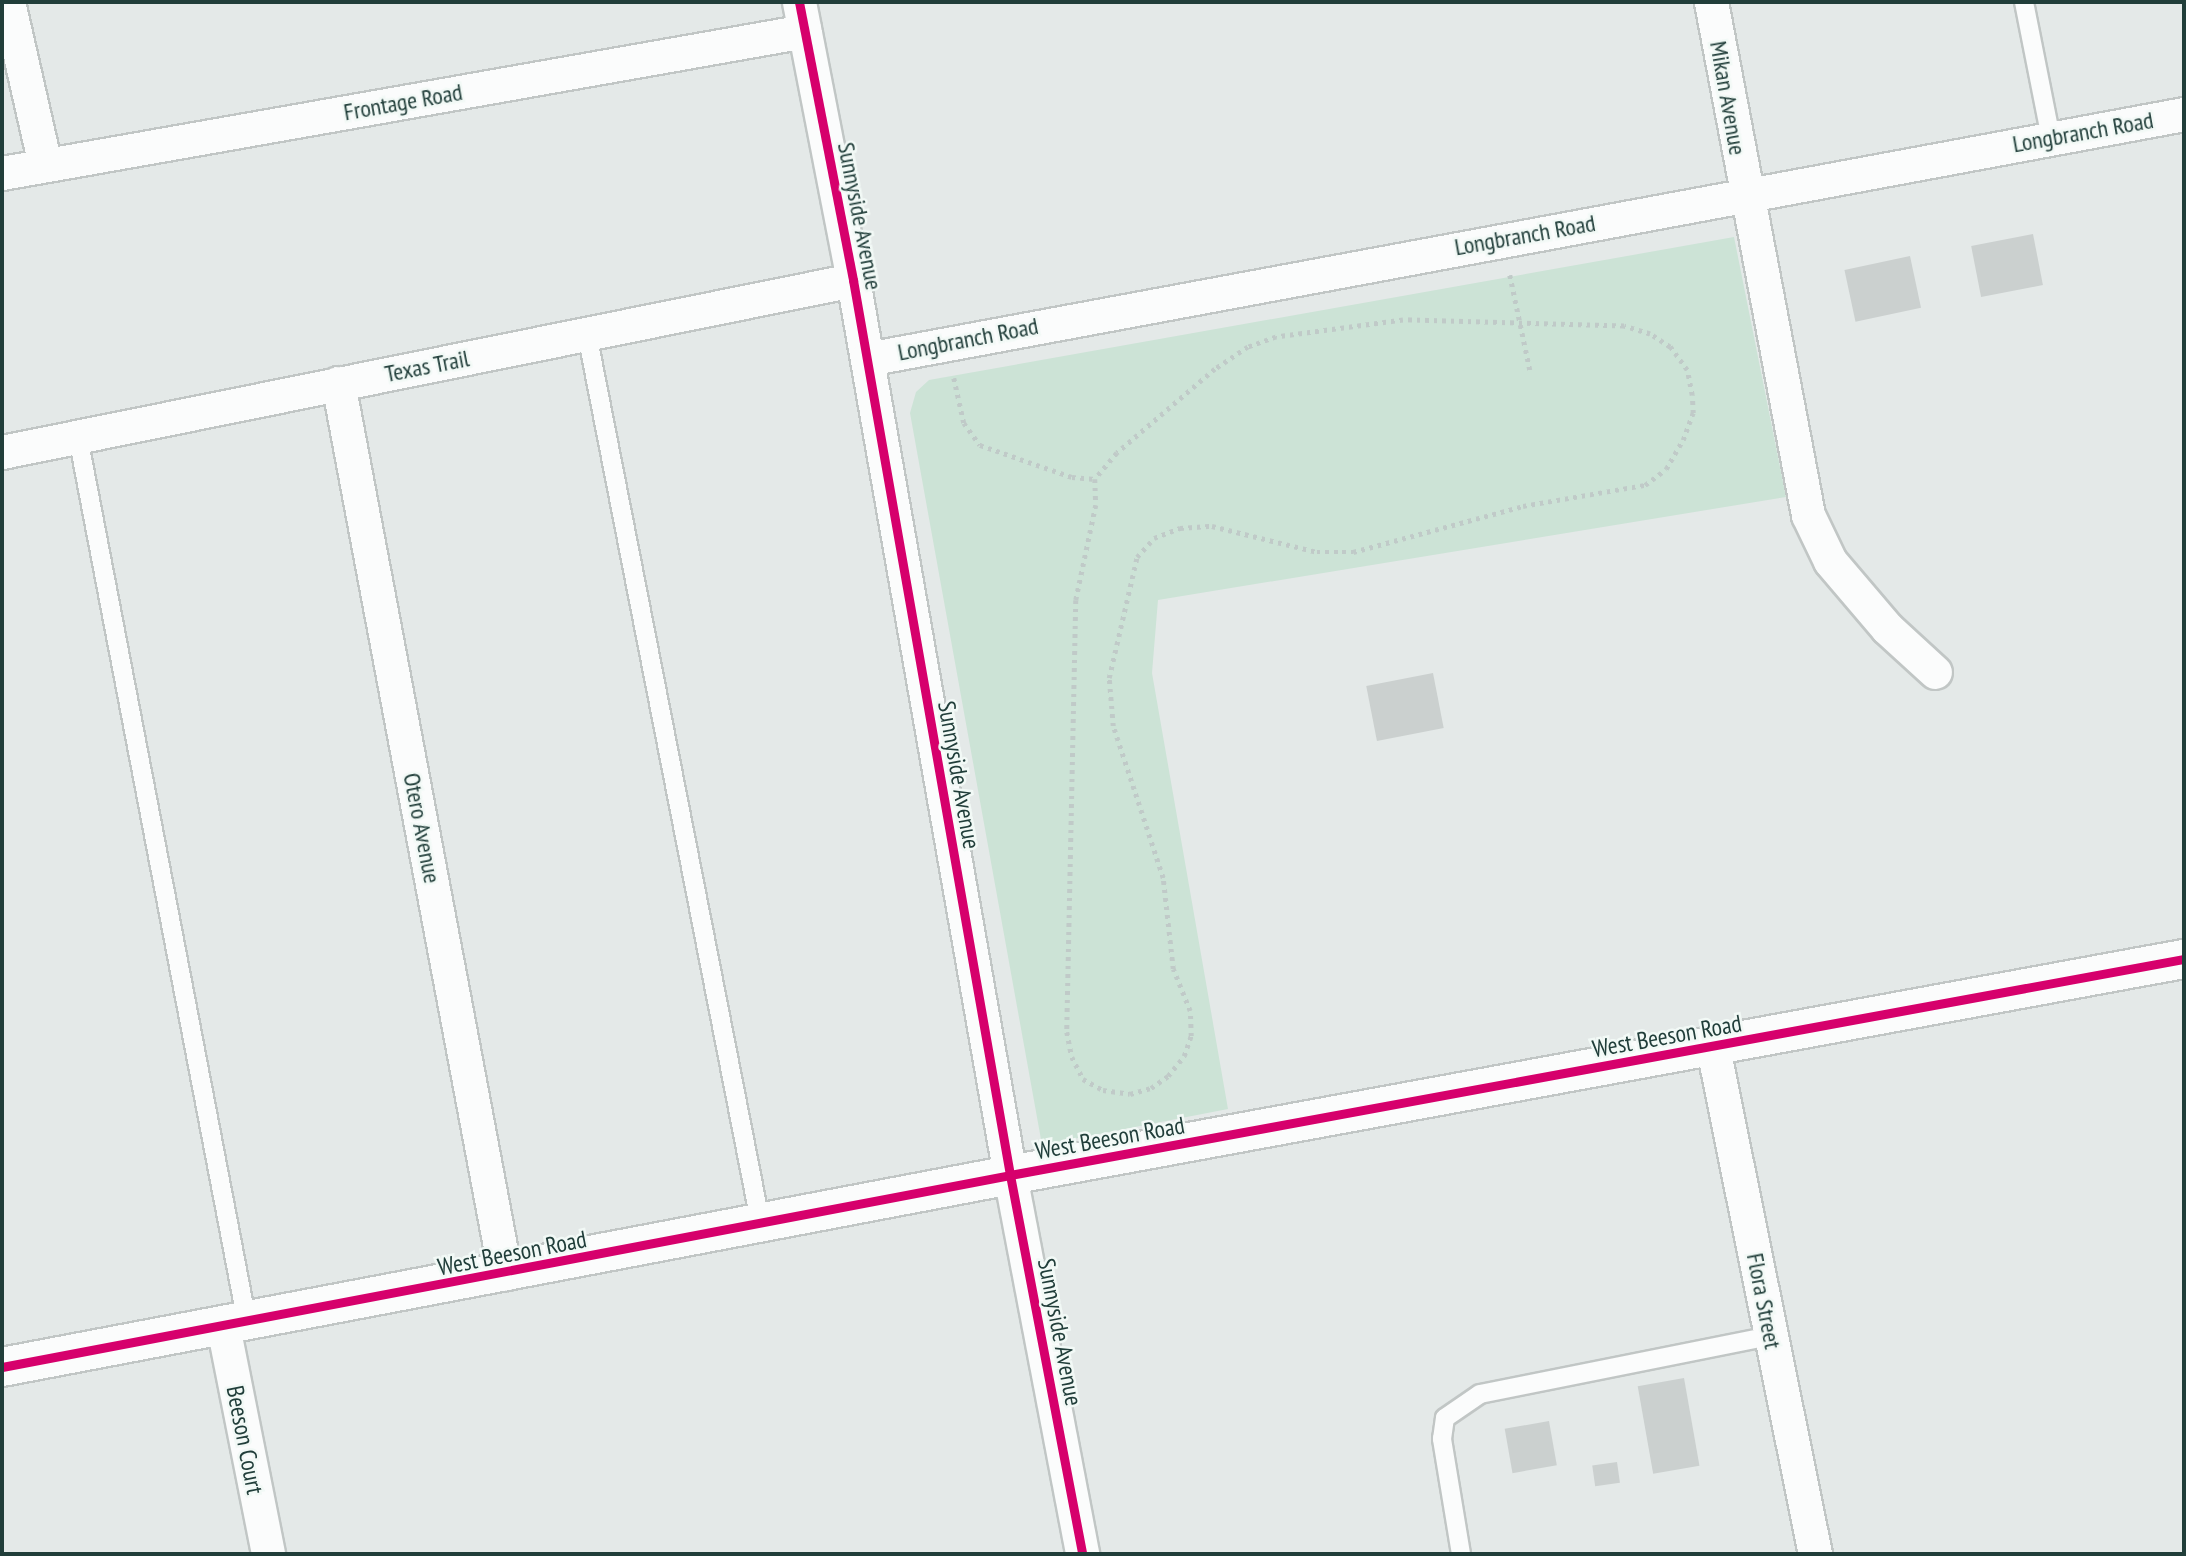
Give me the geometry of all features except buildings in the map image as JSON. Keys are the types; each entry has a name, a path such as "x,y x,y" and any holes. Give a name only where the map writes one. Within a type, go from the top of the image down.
{"street":[{"path":"8,2 45,165"},
{"name":"Mikan Avenue","path":"1711,2 1745,194 1808,515 1830,561 1887,628 1935,671"},
{"name":"Frontage Road","path":"2,173 802,16"},
{"name":"Sunnyside Avenue","path":"802,16 853,280 1010,1175 1082,1554"},
{"name":"Longbranch Road","path":"867,359 2184,114"},
{"name":"Texas Trail","path":"2,452 853,280"},
{"name":"Otero Avenue","path":"338,383 505,1273"},
{"name":"West Beeson Road","path":"2,1367 761,1226 1010,1175 1713,1048 2184,959"},
{"name":"Flora Street","path":"1713,1048 1815,1554"},
{"name":"Beeson Court","path":"235,1324 268,1554"}],"lane":[{"path":"2024,2 2051,138"},
{"path":"587,334 761,1226"},
{"path":"78,437 235,1324"},
{"path":"1461,1554 1442,1439 1445,1418 1480,1394 1771,1336"}],"path":[{"path":"1504,239 1518,321 1530,370"},
{"path":"1403,320 1518,321 1624,326 1650,334 1670,346 1687,370 1693,413 1666,469 1644,485 1523,506 1353,552 1317,552 1212,526 1180,528 1154,538 1137,557 1109,678 1113,726 1163,878 1172,969 1191,1011 1191,1036 1184,1056 1168,1076 1130,1094 1103,1090 1083,1079 1072,1057 1067,1032 1076,600 1096,505 1095,480 1117,453 1205,377 1248,348 1276,337 1403,320"},
{"path":"947,343 964,423 980,445 1012,459 1072,477 1095,480"}],"green space":[{"path":"1734,237 1786,497 1158,600 1152,673 1228,1109 1042,1145 910,413 916,392 929,380"}],"cycle path":[{"path":"799,2 853,280 1010,1175 1082,1554"},
{"path":"2,1367 1010,1175 2184,959"}]}
